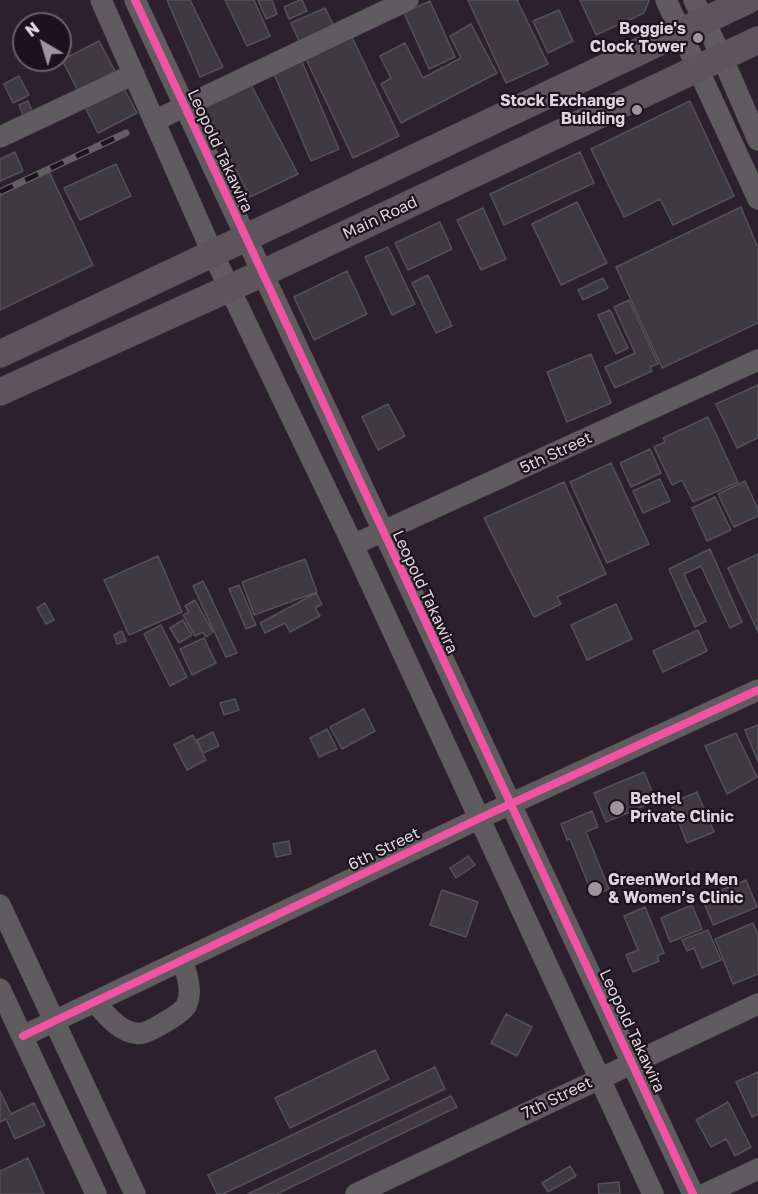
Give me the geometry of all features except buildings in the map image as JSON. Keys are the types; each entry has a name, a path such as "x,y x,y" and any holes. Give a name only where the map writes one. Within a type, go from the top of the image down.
{"main road":[{"path":"0,354 212,252 246,238 692,17 747,0"},
{"name":"Main Road","path":"0,392 263,273 758,40"}],"street":[{"path":"101,0 212,252 353,545 653,1194"},
{"name":"Leopold Takawira","path":"135,0 693,1194"},
{"path":"154,121 408,0"},
{"path":"666,0 692,17 758,199"},
{"path":"709,62 758,140"},
{"path":"0,137 134,74"},
{"name":"5th Street","path":"353,545 758,360"},
{"name":"6th Street","path":"23,1036 480,818 758,690"},
{"path":"0,905 135,1194"},
{"path":"95,1002 114,1022 129,1032 142,1034 172,1018 186,1006 189,990 188,977 182,961"},
{"path":"0,989 96,1194"},
{"name":"7th Street","path":"356,1194 758,1004"},
{"path":"705,1194 758,1169"}],"shaded area":[{"path":"0,0 758,0 758,1194 0,1194"}],"railway":[{"path":"0,192 126,133"}],"cycle path":[{"path":"135,0 693,1194"},
{"path":"23,1036 480,818 758,690"}],"place":[{"name":"Boggie's Clock Tower","path":"698,38"},
{"name":"Stock Exchange Building","path":"637,110"},
{"name":"Bethel Private Clinic","path":"617,808"},
{"name":"GreenWorld Men & Women’s Clinic","path":"595,889"}]}
